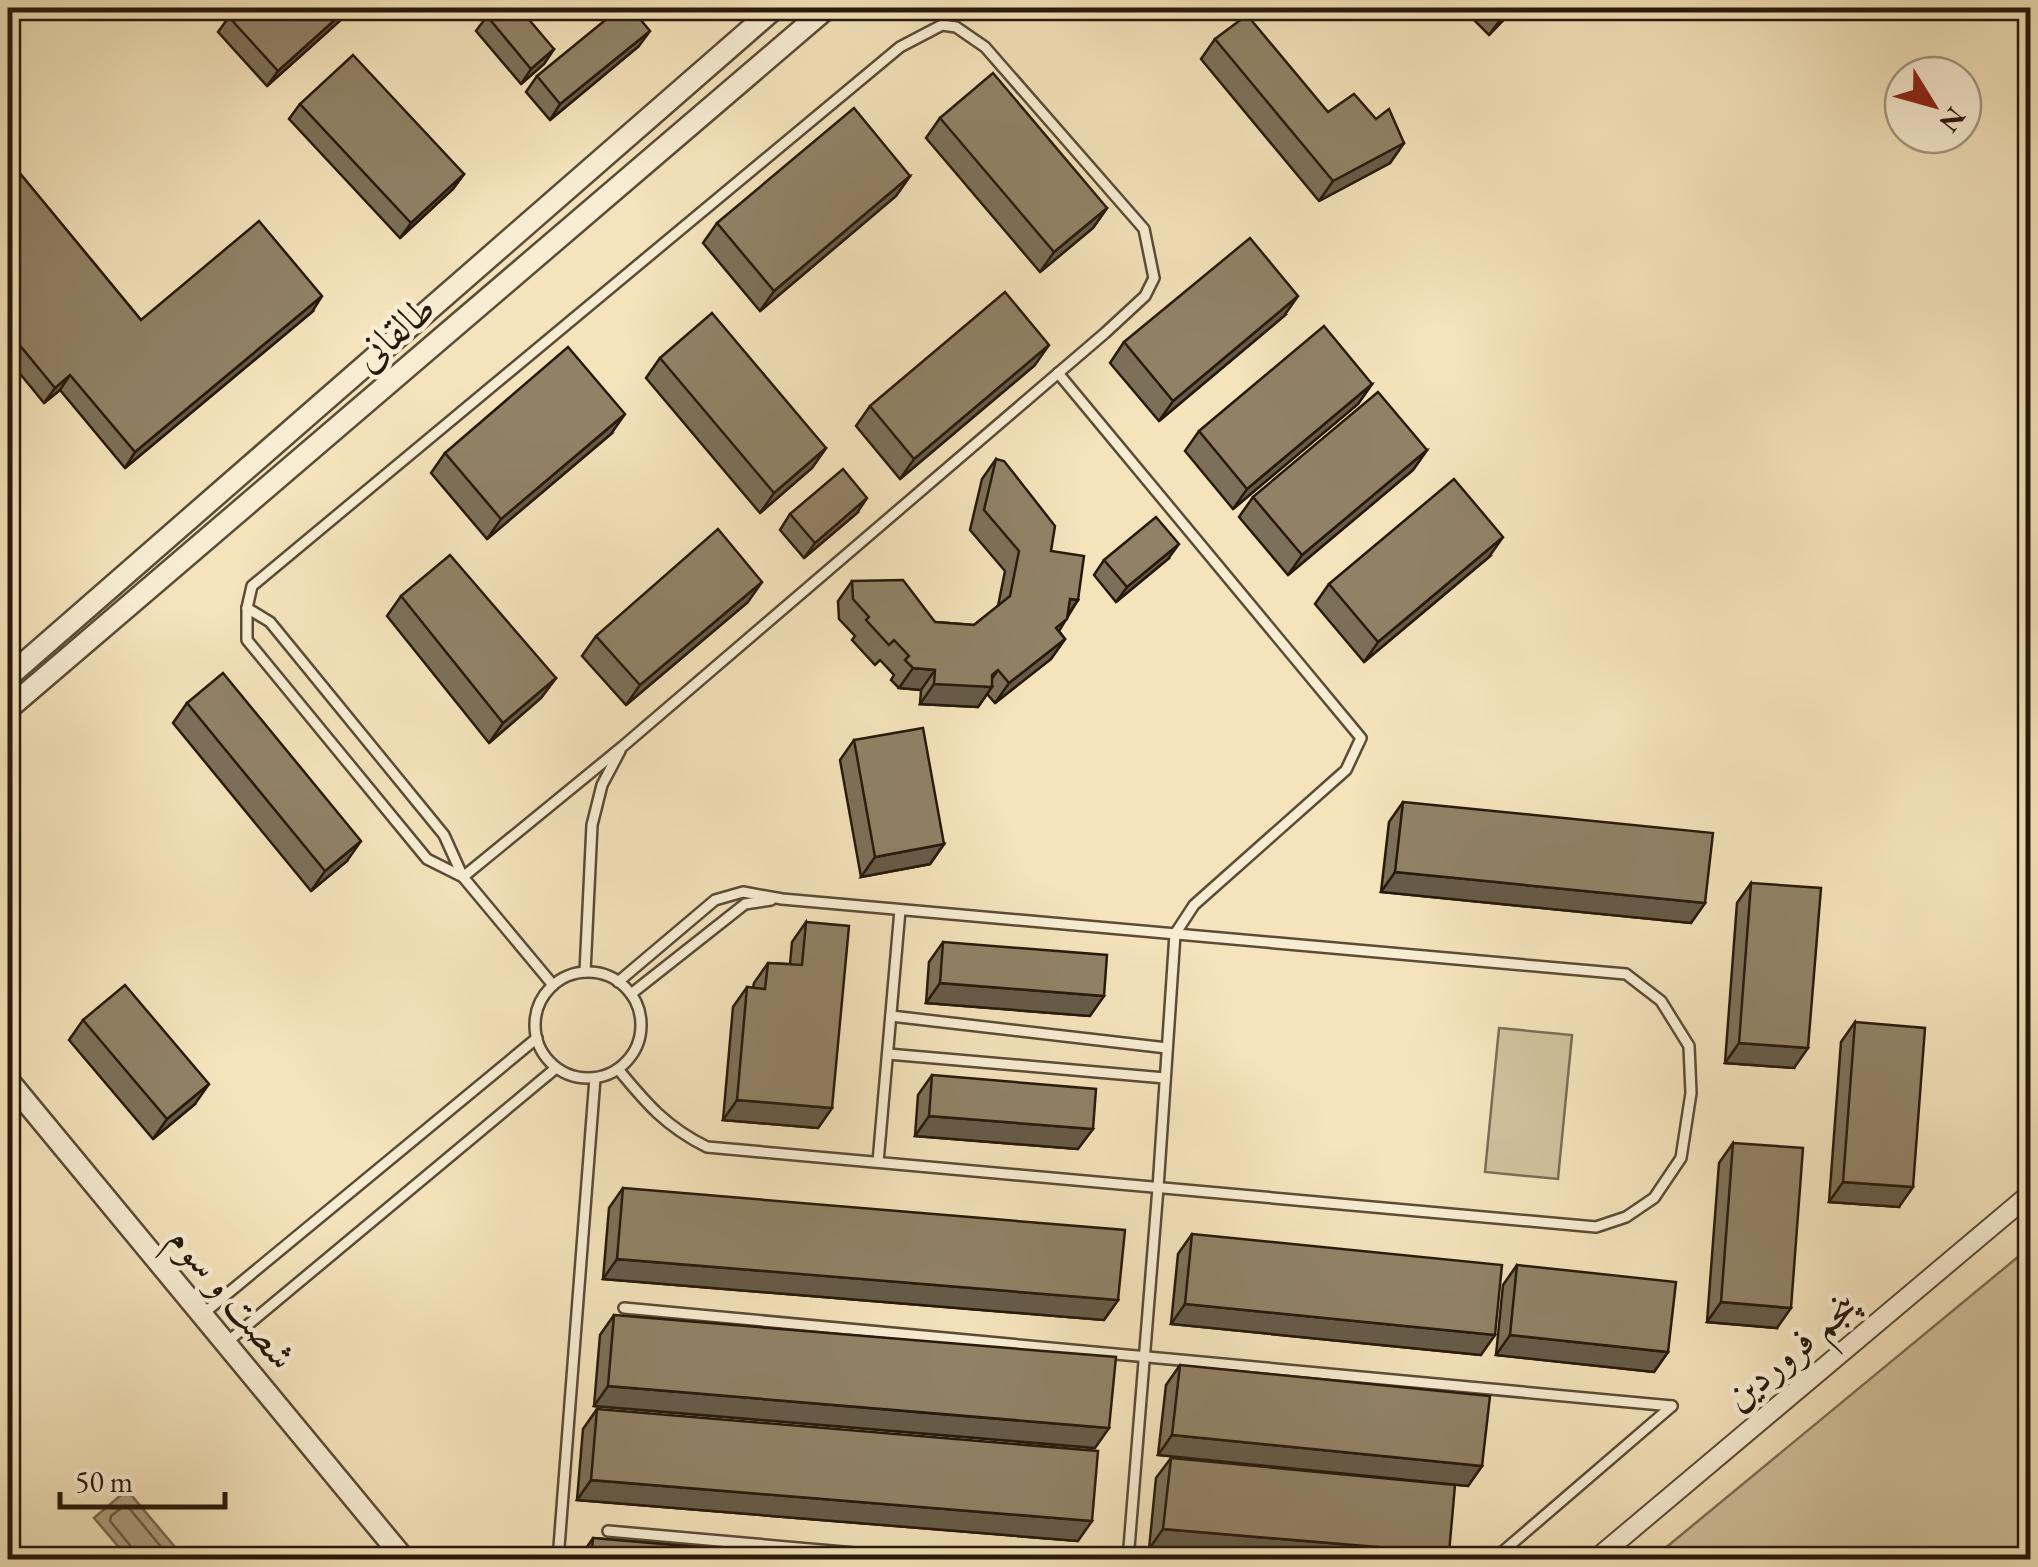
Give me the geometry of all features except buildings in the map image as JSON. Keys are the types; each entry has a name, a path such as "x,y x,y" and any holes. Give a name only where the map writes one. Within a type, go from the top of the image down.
{"street":[{"name":"طالقانی","path":"8,677 775,8"},
{"name":"طالقانی","path":"8,709 826,8"},
{"name":"شصت و سوم","path":"8,1080 405,1560"},
{"name":"پنجم فروردین","path":"1595,1560 2030,1194"}],"lane":[{"path":"942,24 956,26 985,47 1144,229 1154,278 1145,296 622,747 463,877 427,859 247,640 246,608 252,586 900,47 942,24"},
{"path":"1058,373 1361,738 1346,770 1194,905 1175,934 1128,1560"},
{"path":"246,608 270,622 444,835 463,877 553,985"},
{"path":"584,972 592,825 602,785 622,747"},
{"path":"618,982 715,900 743,892 900,910 1626,974 1662,1001 1689,1046 1691,1093 1682,1158 1654,1198 1626,1217 1596,1227 707,1147 680,1134 644,1101 618,1069"},
{"path":"631,994 744,904 782,899"},
{"path":"878,1162 900,910"},
{"path":"584,972 602,974 618,982 631,994 639,1010 637,1046 627,1062 595,1078 578,1078 556,1068 539,1048 536,1038 536,1014 542,998 553,985 584,972"},
{"path":"891,1016 1167,1048"},
{"path":"202,1315 536,1038"},
{"path":"888,1054 1165,1078"},
{"path":"226,1343 556,1068"},
{"path":"558,1560 595,1078"},
{"path":"624,1308 1672,1406 1493,1560"},
{"path":"608,1532 934,1560"}],"shaded area":[{"path":"1499,1028 1572,1035 1558,1179 1485,1172"},
{"path":"2030,1247 2030,1559 1652,1559"}],"water":[{"path":"127,1490 185,1559 129,1559 94,1518"}]}
